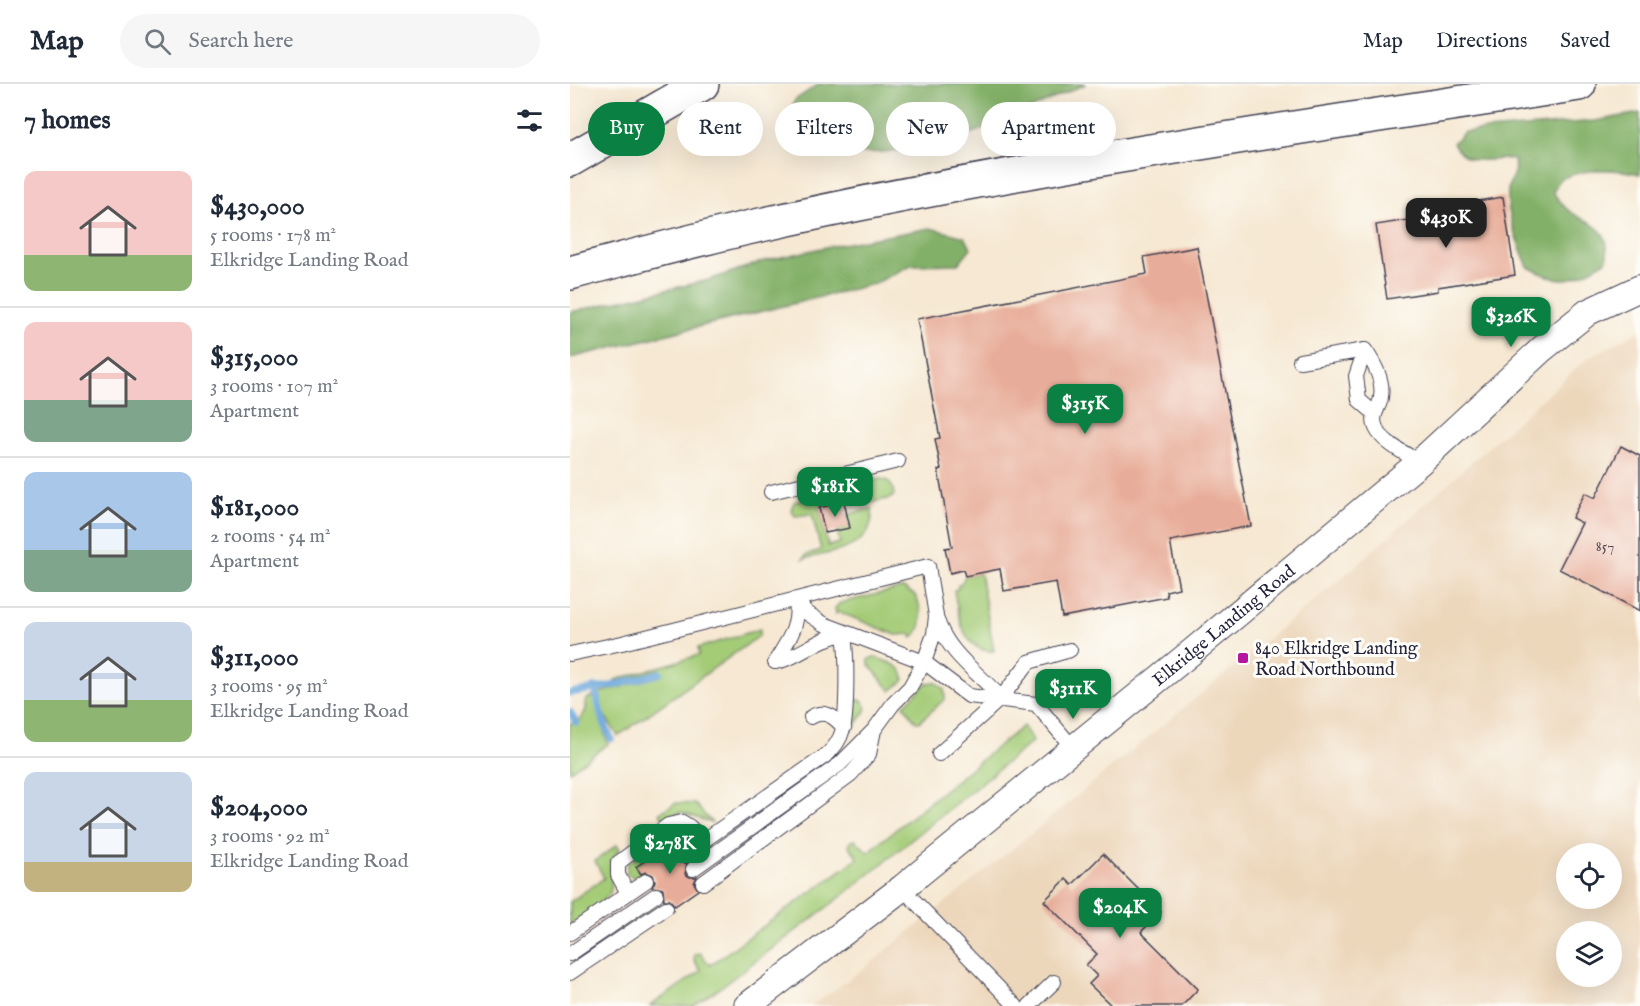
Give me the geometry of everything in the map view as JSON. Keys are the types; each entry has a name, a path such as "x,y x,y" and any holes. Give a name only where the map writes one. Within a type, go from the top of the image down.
{"highway":[{"path":"570,159 702,84"},
{"path":"570,273 764,224 945,187 1071,164 1579,84"}],"street":[{"name":"Elkridge Landing Road","path":"747,1006 902,888 1420,462 1536,354 1588,312 1640,288"}],"lane":[{"path":"1365,350 1378,370 1382,396 1374,413 1376,428 1395,447 1420,462"},
{"path":"1365,350 1356,376 1359,400 1374,413"},
{"path":"1300,361 1365,350"},
{"path":"771,492 898,461"},
{"path":"570,654 622,644 928,566 936,616 934,634 924,662 910,687 893,704 874,730 840,764 693,869"},
{"path":"796,600 807,613 843,634 924,662 969,696 983,700 1001,698 1036,704 1073,748"},
{"path":"796,600 798,614 793,635 774,662 790,658 827,637 843,634"},
{"path":"936,616 953,652 986,680 1001,698"},
{"path":"683,855 831,752 844,728 847,653 843,634"},
{"path":"939,754 1001,698 1029,662 1070,650"},
{"path":"812,717 824,713 844,728"},
{"path":"703,883 851,774 869,754 874,730"},
{"path":"628,893 618,875 618,863 649,838 668,825 682,822 690,827 702,841"},
{"path":"570,933 646,881"},
{"path":"902,888 1016,1006"},
{"path":"570,954 656,895"},
{"path":"570,973 666,908"},
{"path":"1029,1006 1054,982"}],"shaded area":[{"path":"1640,330 1640,1006 811,1006 862,970 1011,850 1351,570 1588,358"}],"green space":[{"path":"819,84 1086,84 1046,102 981,102 981,130 969,134 969,102 886,102 886,151 880,152 874,152 874,102 794,102"},
{"path":"1640,113 1640,174 1609,170 1580,173 1560,179 1553,192 1568,210 1603,233 1607,249 1606,261 1568,279 1551,277 1528,267 1513,227 1508,205 1514,159 1472,159 1466,157 1453,143 1464,132 1595,121"},
{"path":"930,228 965,237 971,248 958,264 911,265 874,284 570,358 570,312 709,280 764,261"},
{"path":"880,479 886,480 892,486 894,495 891,498 860,505 859,499 819,508 828,546 840,543 837,530 850,527 847,515 872,508 871,522 867,532 860,540 839,551 803,559 806,555 821,550 812,514 795,516 791,510 794,502"},
{"path":"980,573 994,651 983,650 968,639 960,620 954,590 958,589 958,585 965,576"},
{"path":"903,588 915,595 921,612 921,623 913,638 911,634 896,635 839,612 836,614 835,608 840,603"},
{"path":"760,629 759,636 618,736 603,713 599,693 660,676 659,670 616,682 615,680 699,655 698,648"},
{"path":"874,657 894,664 901,670 904,680 891,691 869,665 869,659"},
{"path":"935,682 944,689 945,699 919,722 916,722 904,705 927,683"},
{"path":"594,695 608,744 570,771 570,723 580,720 586,710 586,700"},
{"path":"854,698 863,701 867,709 856,725 852,701"},
{"path":"1023,726 1033,741 846,893 721,987 693,1006 650,1006 701,971 694,960 695,954 700,953 710,965 858,858 849,846 851,841 855,840 868,852"},
{"path":"675,803 695,804 712,823 680,812 663,819 660,813"},
{"path":"678,829 685,837 684,844 679,849 673,841 636,867 642,876 634,878 627,873 627,864 669,832"},
{"path":"617,845 620,849 612,859 610,894 599,905 570,925 570,902 604,878 595,861"}],"building":[{"path":"1503,197 1515,275 1438,287 1438,291 1387,299 1376,225 1452,213 1451,205"},
{"path":"1197,247 1251,526 1170,541 1179,588 1166,591 1167,597 1062,617 1056,582 1004,591 1000,569 965,576 963,570 950,573 945,548 952,547 938,470 941,469 935,439 940,438 917,319 1147,274 1144,257"},
{"path":"1621,446 1640,456 1640,611 1559,569 1582,523 1572,518 1585,493 1595,498"},
{"path":"844,502 850,528 825,533 819,508"},
{"path":"673,841 678,847 675,860 687,863 685,874 697,877 694,883 698,890 675,906 670,900 664,900 663,889 652,887 655,881 653,875 646,872 641,874 636,867"},
{"path":"1103,854 1161,912 1141,932 1198,989 1182,1006 1112,1006 1089,984 1097,976 1086,965 1097,954 1044,901 1066,879 1072,885"}],"waterway":[{"path":"570,693 616,685 660,673"},
{"path":"595,687 601,715 611,739"},
{"path":"570,712 576,722"}],"place":[{"name":"840 Elkridge Landing Road Northbound","path":"1243,658"}]}
